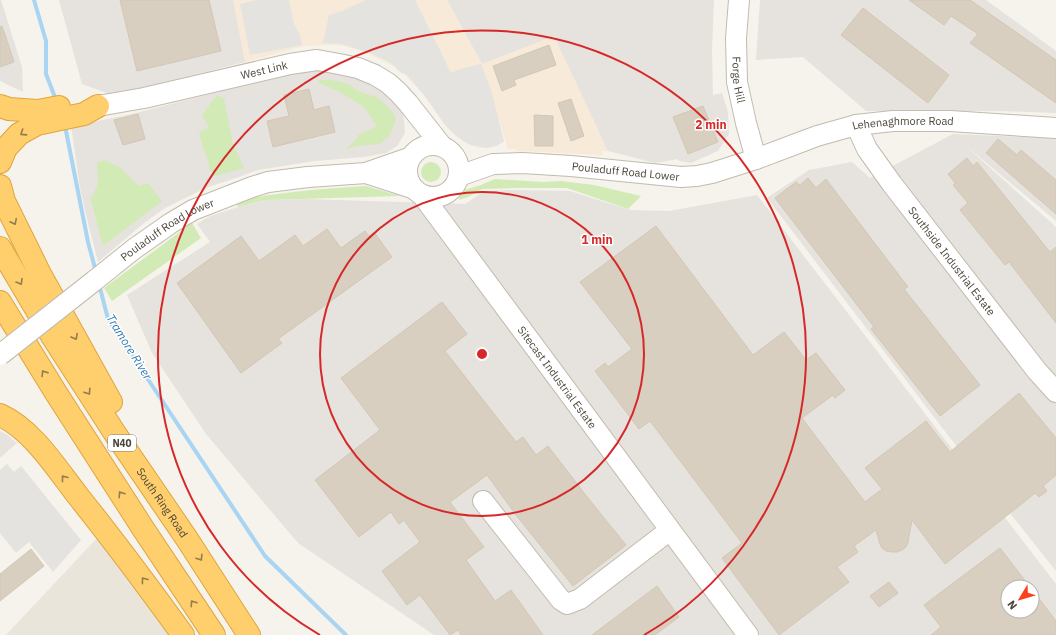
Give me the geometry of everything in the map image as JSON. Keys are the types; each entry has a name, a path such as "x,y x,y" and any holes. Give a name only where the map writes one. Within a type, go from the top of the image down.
{"highway":[{"path":"0,106 9,109 38,111 81,103 98,106"},
{"path":"0,162 6,148 19,134 37,124 84,114 98,106"},
{"path":"0,186 4,201 40,274 187,539"},
{"name":"South Ring Road","path":"0,248 52,336 116,435 250,635"},
{"name":"N40","path":"0,302 56,393 144,530 214,635"},
{"path":"0,415 16,424 39,446 106,530 182,635"}],"street":[{"name":"Forge Hill","path":"740,0 736,38 737,82 746,123 756,158"},
{"name":"West Link","path":"98,106 144,98 290,64 317,60 353,67 388,82 447,149"},
{"path":"416,114 412,155 407,166 406,174 408,181 417,191"},
{"name":"Lehenaghmore Road","path":"756,158 817,136 856,125 893,121 950,121 1056,128"},
{"name":"Southside Industrial Estate","path":"856,125 867,149 892,184 1037,371 1056,392"},
{"name":"Pouladuff Road Lower","path":"0,355 134,250 171,224 193,210 268,182 308,177 366,173 412,155 420,147 427,144 434,144 493,164 522,163 571,166 681,178 712,173 756,158"},
{"path":"444,224 459,168 457,160 447,149"},
{"name":"Pouladuff Road Lower","path":"366,173 417,191 429,197 437,197 445,194 455,183 493,164"},
{"name":"Sitecast Industrial Estate","path":"417,191 444,224 748,635"},
{"path":"483,501 561,600 567,604 580,599 670,530"}],"shaded area":[{"path":"0,0 22,67 23,92 0,81"},
{"path":"59,0 233,0 245,62 112,95 82,84"},
{"path":"233,0 447,0 482,64 554,36 571,69 575,81 608,151 602,151 603,155 516,151 515,149 508,149 496,109 504,142 487,148 480,148 470,145 457,137 445,125 420,90 399,69 367,53 348,47 336,45 304,46 245,62"},
{"path":"257,0 289,0 294,24 300,35 302,45 250,55 240,4"},
{"path":"366,0 415,0 451,73 460,69 481,64 492,93 504,141 496,146 487,148 471,145 463,141 445,125 428,100 407,75 401,73 391,63 370,53 342,44 323,43 329,15"},
{"path":"447,0 714,0 712,51 713,95 722,93 728,112 729,134 718,151 691,163 679,161 678,159 655,163 608,151 554,36 482,64"},
{"path":"760,0 986,0 1056,51 1056,113 998,111 866,111 803,57 756,60"},
{"path":"330,68 351,74 387,90 403,108 405,133 397,146 386,153 364,157 315,161 258,170 208,187 165,208 144,223 98,262 80,188 71,125 79,125 132,114 234,87 300,72"},
{"path":"267,92 270,111 249,117 254,144 269,142 272,151 334,136 337,129 332,107 324,101 339,109 354,127 356,135 334,157 258,168 245,163 233,104"},
{"path":"953,134 1049,138 1056,136 1056,221 965,145 1056,227 1056,571 947,434 767,198 809,170 852,162 870,178"},
{"path":"485,191 570,191 630,210 669,211 757,195 1056,584 1056,635 434,635 298,543 206,434 152,353 127,295 210,242 197,224 210,216 238,207 267,200 306,199 465,204"},
{"path":"0,431 17,443 0,458"},
{"path":"7,464 14,472 21,466 81,540 53,572 29,542 16,553 0,533 0,470"},
{"path":"1026,508 1056,545 1056,557 1021,513"},
{"path":"98,537 169,635 6,635"}],"green space":[{"path":"319,80 330,80 349,84 358,91 377,97 393,112 396,120 389,136 379,144 356,146 347,149 358,137 358,135 377,126 365,108 340,92 319,83"},
{"path":"217,95 224,99 233,144 244,168 215,176 210,170 199,132 209,128 202,115"},
{"path":"104,160 121,168 139,186 148,183 162,201 103,246 90,196 93,196 98,183 97,163"},
{"path":"427,162 435,162 441,168 441,176 435,182 427,182 421,176 421,168"},
{"path":"495,179 543,182 561,181 594,185 641,196 628,209 567,188 482,189 459,200 461,191"},
{"path":"366,186 400,196 266,200 238,207 236,201 284,193"},
{"path":"192,223 201,238 112,301 104,288"}],"building":[{"path":"120,0 209,0 221,51 137,71"},
{"path":"909,0 970,0 1056,60 1056,103 970,43 978,34 951,16 944,25"},
{"path":"863,8 949,75 928,103 841,35"},
{"path":"2,26 14,62 0,67 0,27"},
{"path":"549,45 556,65 514,80 516,85 502,91 493,66"},
{"path":"309,89 314,110 329,106 335,132 273,147 267,121 289,116 284,95"},
{"path":"571,99 584,136 571,141 558,103"},
{"path":"703,106 718,142 688,154 673,117"},
{"path":"138,114 145,139 123,145 114,120"},
{"path":"534,115 553,116 553,146 535,146"},
{"path":"998,139 1017,155 1021,150 1056,180 1056,214 986,153"},
{"path":"967,158 973,166 977,162 1050,252 1056,247 1056,323 1009,262 1005,265 960,210 968,203 953,185 955,183 948,174"},
{"path":"808,178 816,188 826,179 908,287 904,289 980,385 940,416 871,329 874,327 775,198 796,182 800,185"},
{"path":"656,226 753,355 784,332 806,360 816,353 845,390 835,398 833,395 802,418 865,502 882,489 865,468 926,421 950,452 1019,393 1056,438 1056,475 1043,486 1047,491 1039,497 1035,493 945,564 912,520 906,547 897,552 886,551 882,548 876,530 854,546 858,552 837,567 849,582 779,635 722,558 742,543 650,421 639,429 595,371 605,363 608,367 632,349 580,282"},
{"path":"327,229 341,248 365,231 369,236 374,232 392,257 278,339 282,343 241,373 177,283 241,236 259,261 295,235 303,246"},
{"path":"442,302 467,334 445,351 516,442 523,437 536,455 548,446 626,545 573,586 516,515 487,475 450,502 484,547 466,560 495,601 511,590 543,635 461,635 458,630 450,635 420,595 407,605 382,571 420,542 404,520 399,524 391,512 359,537 315,480 380,430 341,378"},
{"path":"1000,548 1024,579 1000,579 1000,619 1040,619 1040,600 1056,621 1056,635 931,635 941,627 924,605"},
{"path":"31,549 44,566 0,601 0,574"},
{"path":"889,582 898,593 879,607 870,596"},
{"path":"657,586 679,617 655,635 592,635"}],"waterway":[{"name":"Tramore River","path":"34,0 46,41 46,74 56,100"},
{"name":"Tramore River","path":"65,126 88,242 96,272"},
{"name":"Tramore River","path":"99,284 108,319 265,556 346,635"}]}
